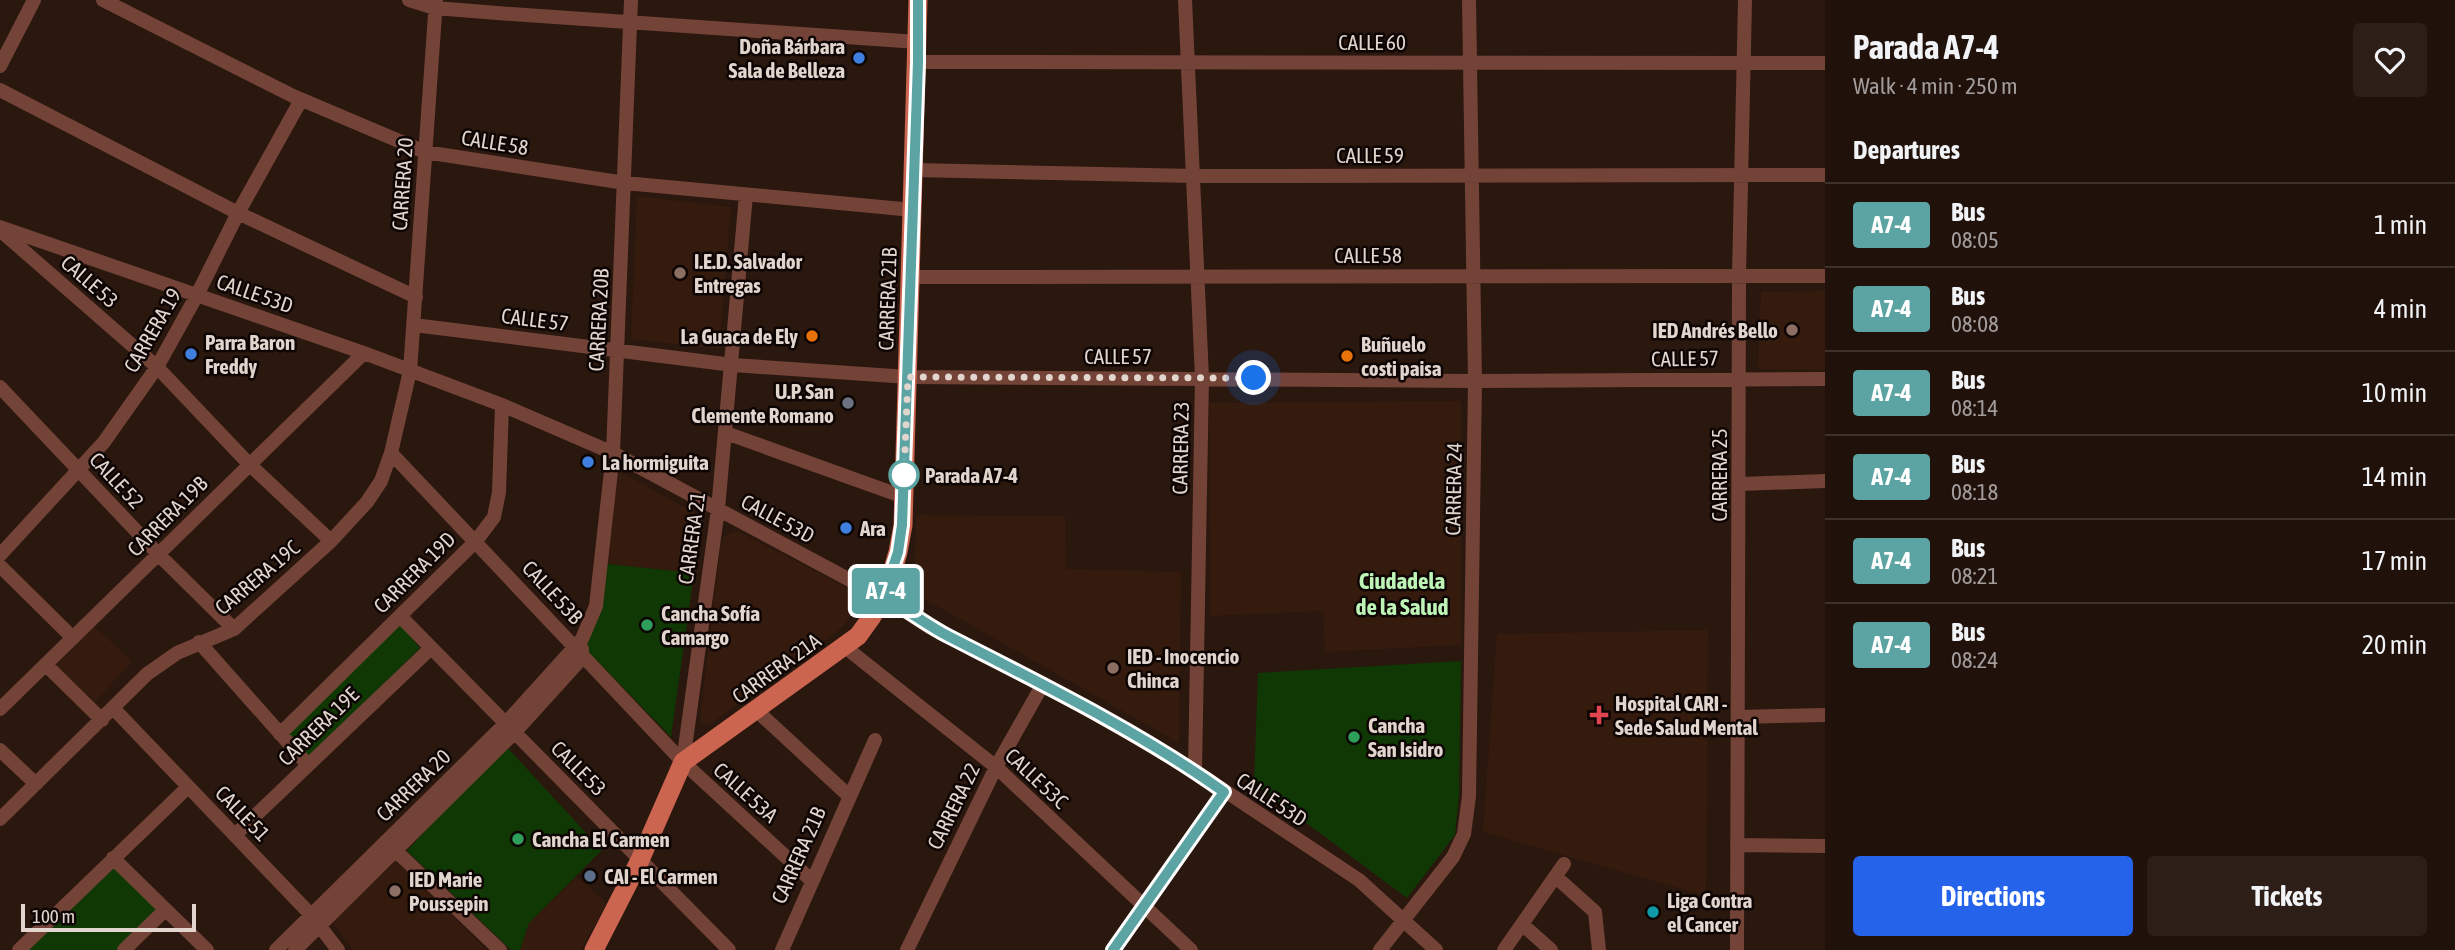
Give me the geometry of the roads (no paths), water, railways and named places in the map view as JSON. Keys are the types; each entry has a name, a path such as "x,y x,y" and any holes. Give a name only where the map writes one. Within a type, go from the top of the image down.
{"main road":[{"name":"CARRERA 21B","path":"883,598 898,552 904,497 918,0"},
{"name":"CARRERA 21A","path":"683,762 845,647 864,627 883,598"},
{"name":"CARRERA 21","path":"594,950 640,860 683,762"}],"street":[{"path":"0,66 34,0"},
{"name":"CALLE 58","path":"103,0 301,100 425,152 625,183 913,210"},
{"name":"CALLE 60","path":"409,0 918,52 1189,63 1825,63"},
{"name":"CARRERA 20B","path":"580,648 596,606 613,453 631,0"},
{"name":"CARRERA 23","path":"1185,0 1202,378 1195,771"},
{"name":"CARRERA 24","path":"1380,950 1453,857 1464,834 1469,796 1475,381 1469,0"},
{"name":"CARRERA 25","path":"1737,950 1739,275 1745,0"},
{"name":"CARRERA 20","path":"410,371 436,4"},
{"path":"0,90 238,213 416,296"},
{"name":"CARRERA 19","path":"0,555 104,442 156,367 301,100"},
{"name":"CALLE 59","path":"914,170 1194,176 1825,175"},
{"name":"CARRERA 21","path":"683,762 718,509 733,365 746,195"},
{"name":"CALLE 53D","path":"0,228 364,353 502,405 613,453 883,598 929,626 1044,684 1195,771 1359,880 1436,950"},
{"name":"CALLE 53","path":"0,228 156,367 249,464 331,541"},
{"name":"CALLE 58","path":"911,277 1825,276"},
{"name":"CALLE 57","path":"414,325 733,365 908,377 1475,381 1825,379"},
{"name":"CARRERA 19B","path":"0,709 364,353"},
{"name":"CARRERA 19C","path":"0,819 147,674 177,653 234,629 331,541 367,502 380,481 391,453 410,371"},
{"name":"CALLE 52","path":"0,387 159,555 234,629"},
{"name":"CARRERA 19D","path":"280,734 475,541 494,517 499,492 502,405"},
{"path":"726,433 904,497"},
{"name":"CALLE 53B","path":"391,453 580,648 683,762"},
{"path":"1740,484 1825,481"},
{"path":"0,566 73,638"},
{"name":"CALLE 53","path":"400,616 729,950"},
{"path":"199,642 308,765"},
{"name":"CALLE 53C","path":"845,647 996,767 1191,950"},
{"name":"CARRERA 19E","path":"235,835 431,648"},
{"name":"CARRERA 20","path":"276,950 316,921 396,851 580,648"},
{"path":"46,665 102,720"},
{"name":"CARRERA 22","path":"909,949 996,767 1044,684"},
{"name":"CALLE 51","path":"114,709 316,921 338,950"},
{"path":"756,710 849,796"},
{"path":"1739,717 1825,715"},
{"name":"CARRERA 20","path":"295,950 316,921 510,728"},
{"name":"CARRERA 21B","path":"782,950 875,740"},
{"path":"0,750 36,784"},
{"name":"CALLE 53A","path":"683,762 811,880"},
{"path":"19,950 188,787"},
{"path":"1114,950 1224,792"},
{"path":"1737,845 1825,846"},
{"path":"396,851 500,950"},
{"path":"113,858 207,950"},
{"path":"1504,950 1564,864"},
{"path":"1556,877 1592,908 1597,917 1599,950"},
{"path":"124,950 165,910"},
{"path":"1524,925 1551,950"}],"place":[{"name":"Doña Bárbara Sala de Belleza","path":"859,58"},
{"name":"I.E.D. Salvador Entregas","path":"680,273"},
{"name":"IED Andrés Bello","path":"1792,330"},
{"name":"La Guaca de Ely","path":"812,336"},
{"name":"Parra Baron Freddy","path":"191,354"},
{"name":"Buñuelo costi paisa","path":"1347,356"},
{"name":"U.P. San Clemente Romano","path":"848,403"},
{"name":"La hormiguita","path":"588,462"},
{"name":"Parada A7-4","path":"904,475"},
{"name":"Ara","path":"846,528"},
{"name":"Cancha Sofía Camargo","path":"647,625"},
{"name":"IED - Inocencio Chinca","path":"1113,668"},
{"name":"Hospital CARI - Sede Salud Mental","path":"1599,715"},
{"name":"Cancha San Isidro","path":"1354,737"},
{"name":"Cancha El Carmen","path":"518,839"},
{"name":"CAI - El Carmen","path":"590,876"},
{"name":"IED Marie Poussepin","path":"395,891"},
{"name":"Liga Contra el Cancer","path":"1653,912"}],"district":[{"name":"Ciudadela de la Salud","path":"1402,594"}]}
